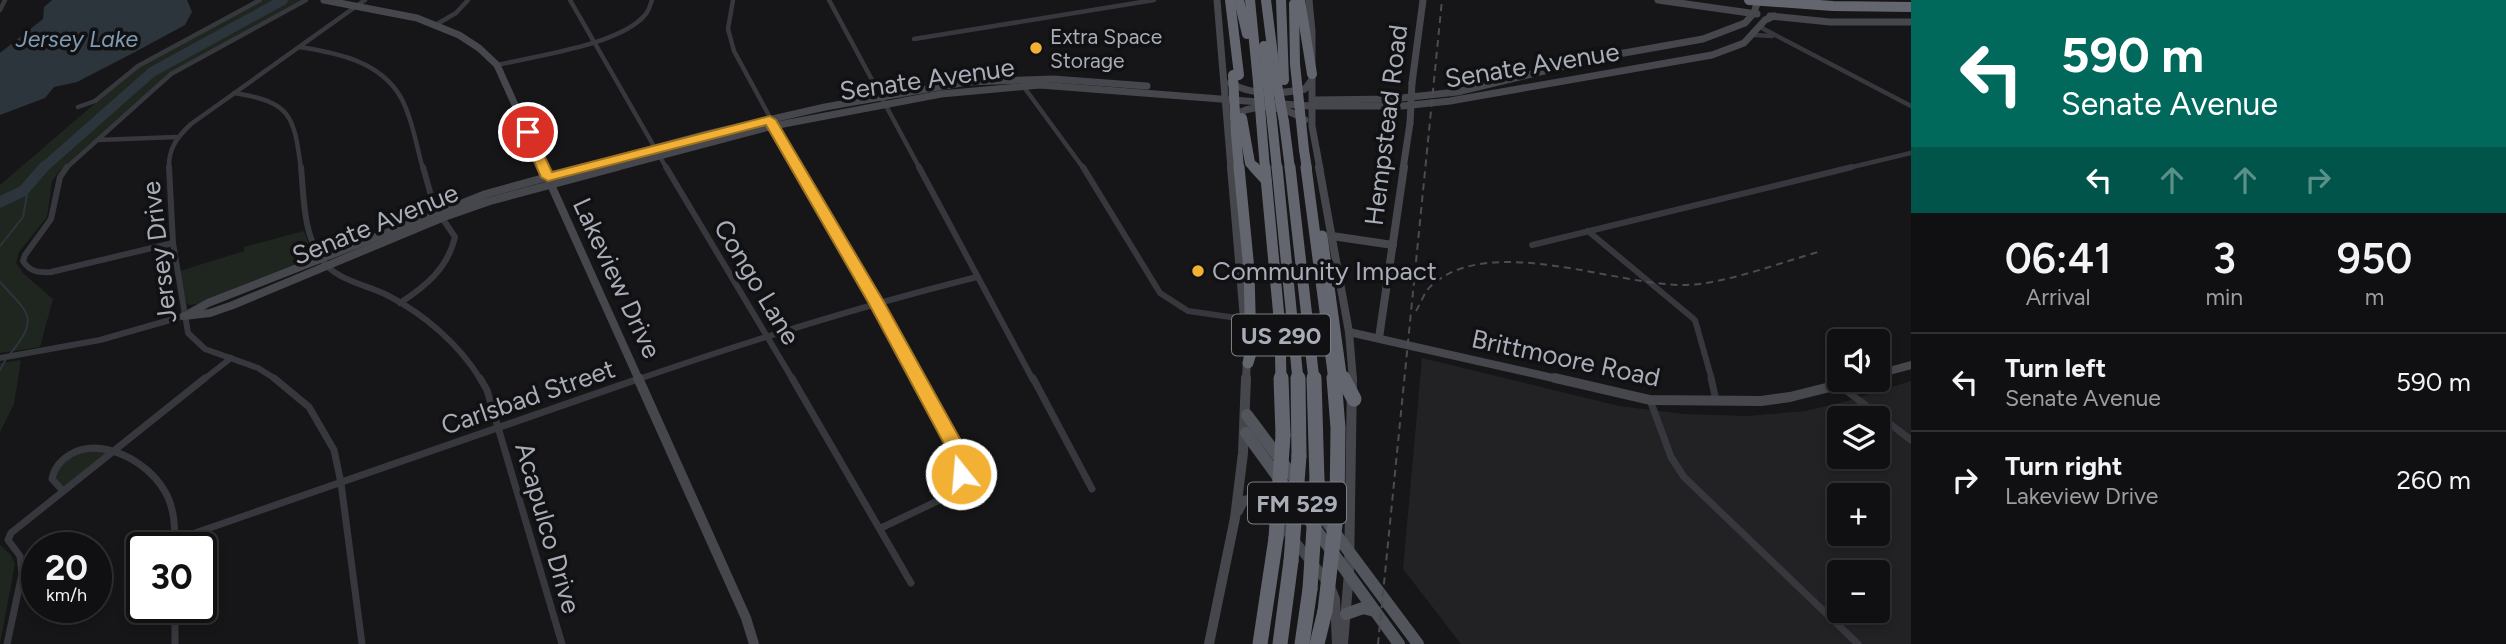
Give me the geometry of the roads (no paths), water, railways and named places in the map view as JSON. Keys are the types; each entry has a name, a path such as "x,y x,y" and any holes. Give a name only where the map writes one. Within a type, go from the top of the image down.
{"highway":[{"path":"1230,0 1235,43 1232,76 1236,134 1250,270 1251,353 1248,363"},
{"path":"1239,0 1246,33 1254,42"},
{"name":"US 290","path":"1250,0 1254,42 1279,92 1272,121 1314,364 1317,481 1310,589 1302,644"},
{"path":"1259,0 1271,78"},
{"name":"US 290","path":"1260,644 1276,538 1283,435 1281,342 1266,180 1272,121 1266,0"},
{"path":"1271,78 1284,29 1281,0"},
{"path":"1294,0 1296,64 1304,150 1338,428 1337,507 1325,611 1317,644"},
{"path":"1300,0 1311,81"},
{"path":"1749,0 1833,6 1911,7"},
{"path":"1232,76 1250,163 1266,180"},
{"path":"1272,121 1298,362 1299,456 1291,561 1280,644"},
{"path":"1306,168 1312,182 1328,267 1341,374 1354,399"}],"main road":[{"name":"Lakeview Drive","path":"324,0 361,3 437,23 468,39 497,65 641,380 746,618 754,644"},
{"path":"1217,0 1232,76 1242,90 1288,92 1306,89 1311,81"},
{"path":"1309,0 1314,41 1310,103 1312,126 1319,178 1349,332 1354,399 1349,573 1343,644"},
{"name":"Hempstead Road","path":"1380,338 1410,122 1412,83 1423,0"},
{"path":"1658,0 1830,22 1911,22"},
{"path":"1755,14 1758,0"},
{"path":"1713,8 1738,18 1737,27"},
{"name":"Senate Avenue","path":"1310,103 1439,95 1504,83 1737,27 1755,14"},
{"name":"Senate Avenue","path":"184,316 208,303 320,258 441,214 656,152 771,123 882,100 1020,82 1310,103 1419,104 1644,68 1732,49 1754,35 1765,20 1774,16"},
{"path":"1630,52 1629,60 1644,68"},
{"path":"1209,644 1235,518 1247,415 1248,363 1226,121 1225,96 1232,76"},
{"path":"1311,81 1319,94 1337,101"},
{"path":"1226,121 1239,110 1252,107 1289,111 1312,126"},
{"name":"Senate Avenue","path":"184,316 210,313 233,305 441,214"},
{"path":"1332,236 1392,246"},
{"name":"Brittmoore Road","path":"1349,332 1650,400 1717,402 1790,397 1827,388"},
{"path":"1890,371 1911,365"},
{"name":"FM 529","path":"1247,415 1418,644"},
{"name":"FM 529","path":"1246,433 1399,644"},
{"path":"1235,518 1243,501 1254,497 1264,501 1333,592 1337,644"},
{"path":"1346,614 1363,608 1375,611"}],"street":[{"path":"0,10 5,0"},
{"path":"78,107 95,101 138,66 260,0"},
{"path":"173,243 51,272 33,272 23,261 24,254 53,215 58,180 63,171 171,74 306,0"},
{"path":"437,23 456,13 468,0"},
{"name":"Congo Lane","path":"570,0 656,152 881,528 911,583"},
{"path":"497,65 619,34 639,23 649,13 652,0"},
{"path":"733,0 729,18 730,41 771,123 876,302 957,451 961,474 948,496 881,528"},
{"path":"829,0 1092,489"},
{"path":"914,39 1154,0"},
{"path":"97,140 177,137 361,3"},
{"path":"1760,27 1911,106"},
{"path":"1754,35 1781,38"},
{"path":"300,47 362,62 394,85 402,98 434,206 455,237 449,258 431,281 400,303"},
{"path":"1020,82 1075,155 1160,293 1174,307 1190,313 1244,319"},
{"name":"Acapulco Drive","path":"234,93 253,96 276,105 292,119 307,226 312,243 326,266 334,275 400,303 449,338 472,365 487,390 562,644"},
{"name":"Jersey Drive","path":"177,137 169,157 173,243 188,332 198,344 257,368 280,382 309,407 334,450 362,644"},
{"path":"1532,245 1911,153"},
{"path":"1588,231 1695,320 1717,402"},
{"name":"Carlsbad Street","path":"208,532 766,335 876,302 977,277"},
{"name":"Senate Avenue","path":"0,358 100,340 184,316"},
{"path":"7,644 22,573 20,555 8,540 10,533 230,358"},
{"path":"1848,392 1911,440"},
{"path":"1650,400 1671,457 1684,477 1858,644"},
{"path":"63,491 52,479 52,471 64,458 80,450 97,447 113,452 159,482 172,508 174,532"},
{"path":"175,623 175,644"}],"water":[{"name":"Jersey Lake","path":"52,0 187,0 192,12 185,25 135,52 77,82 54,87 45,98 0,115 0,53 43,19 44,7"}],"waterway":[{"path":"43,168 152,72 283,0"},
{"path":"0,202 23,191 43,168"},
{"path":"0,246 23,217 27,195 23,191"},
{"path":"0,282 24,309 28,323 10,354"},
{"path":"0,370 6,359"}],"railway":[{"path":"1378,644 1442,0"},
{"path":"1416,311 1433,284 1458,270 1487,263 1520,262 1683,285 1734,277 1822,251"}],"place":[{"name":"Extra Space Storage","path":"1036,48"},
{"name":"Community Impact","path":"1198,271"}]}
